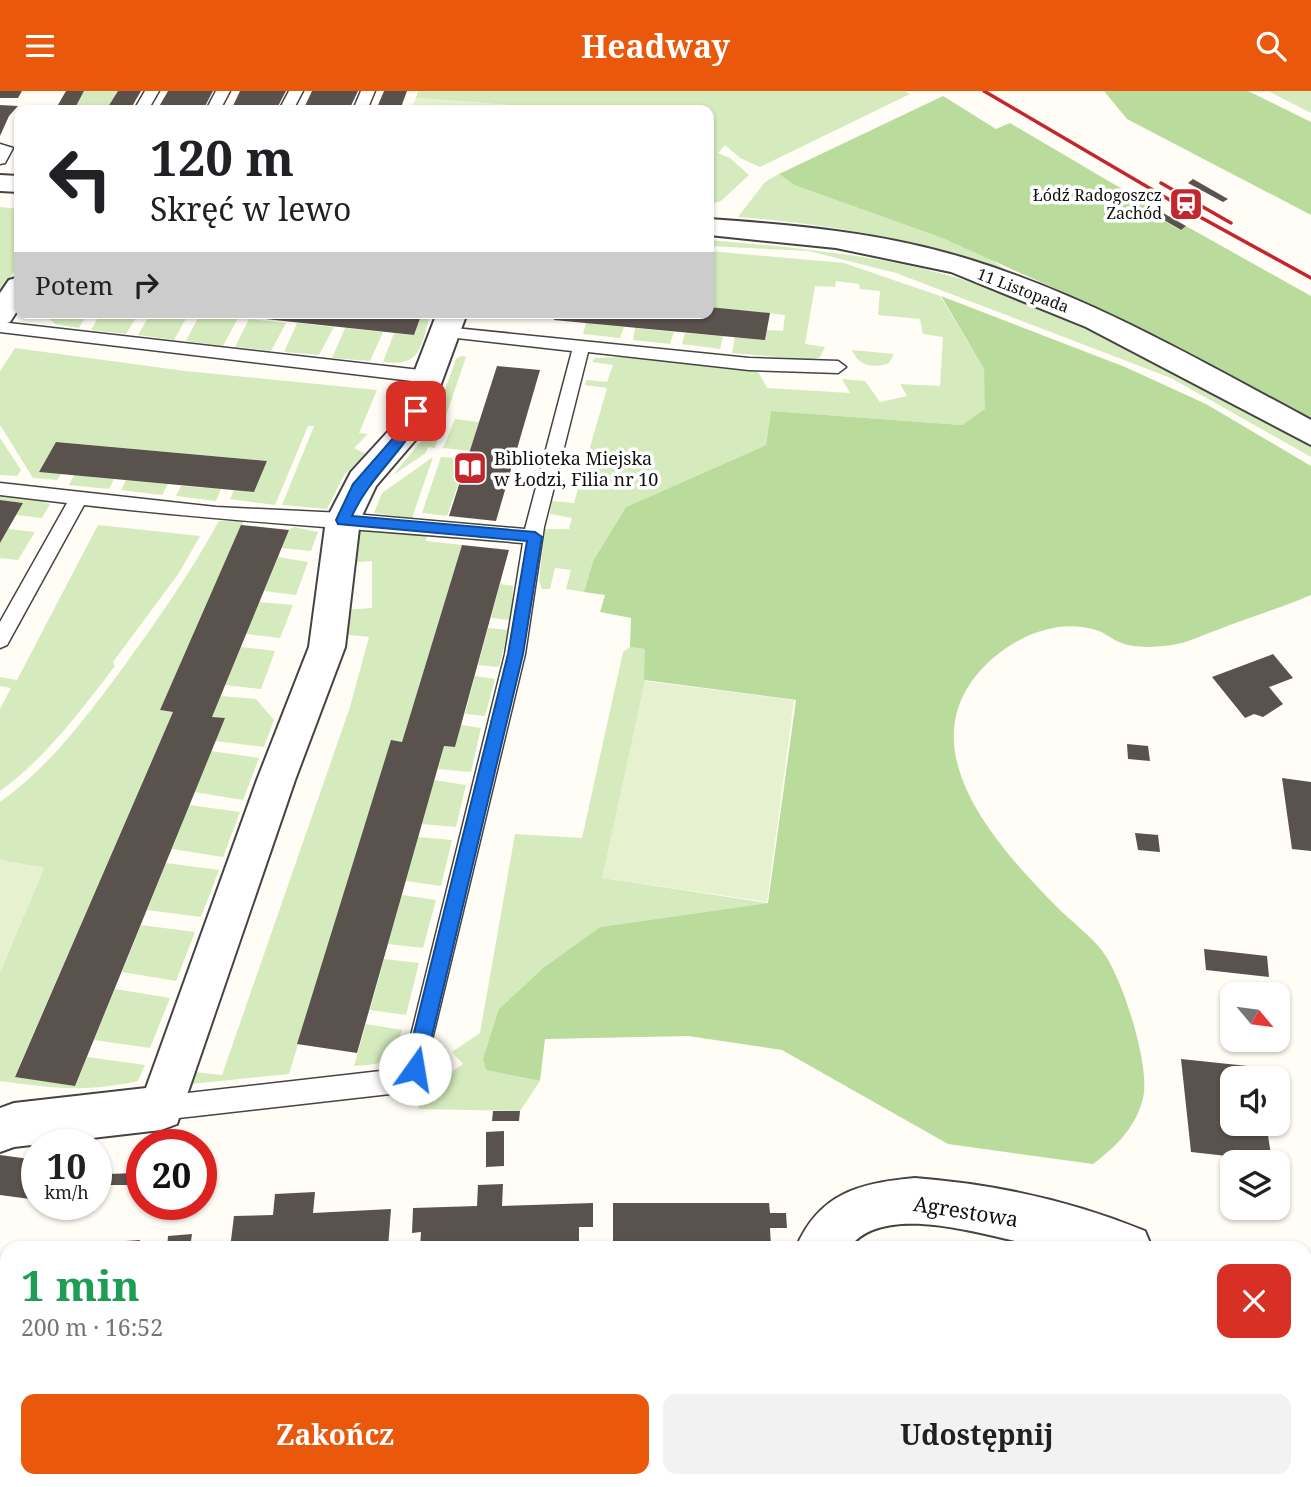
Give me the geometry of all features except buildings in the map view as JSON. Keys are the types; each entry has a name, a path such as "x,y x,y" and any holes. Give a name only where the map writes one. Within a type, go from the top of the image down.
{"street":[{"name":"11 Listopada","path":"714,227 814,235 858,242 936,259 998,279 1091,316 1311,434"},
{"path":"0,315 14,294"},
{"path":"0,1130 14,1125 161,1108 273,789 327,647 343,520 358,488 408,430 448,322"},
{"name":"Agrestowa","path":"824,1241 831,1226 839,1219 863,1207 906,1200 984,1210 1101,1241"}],"lane":[{"path":"0,148 6,148 0,160"},
{"path":"448,322 581,346 749,364 838,367"},
{"path":"0,327 429,377"},
{"path":"161,1108 399,1081 410,1076 415,1069 515,654 535,537 581,346"},
{"path":"0,489 216,515 343,520 535,537"},
{"path":"0,641 79,497"}],"green space":[{"path":"84,91 118,91 109,105 77,105"},
{"path":"418,91 905,91 910,94 760,167 740,158 725,145 718,153 730,158 749,175 721,201 714,203 714,105 509,105 416,98"},
{"path":"1104,91 1248,91 1311,122 1311,215 1127,119"},
{"path":"1268,91 1311,91 1311,113"},
{"path":"943,96 996,129 1010,123 1151,206 1146,210 1180,230 1186,226 1311,296 1311,422 1090,304 942,238 794,185 779,174"},
{"path":"416,98 509,105 413,105"},
{"path":"779,174 794,185 942,238 990,259 1005,269 873,235 738,217 765,182"},
{"path":"0,207 14,208 14,271 0,292"},
{"path":"714,240 800,249 891,262 999,291 1091,329 1180,374 1311,447 1311,457 1171,378 896,273 809,251 714,246"},
{"path":"714,251 844,263 940,296 984,369 986,409 962,425 771,411 766,445 626,507 593,561 584,592 566,589 571,570 555,568 550,589 542,589 539,581 545,529 569,529 572,518 550,514 552,501 574,503 607,388 585,385 586,380 607,382 613,365 592,362 595,358 622,357 757,370 767,388 850,393 842,379 865,381 880,402 907,396 900,384 940,386 943,337 923,334 920,319 878,315 880,291 860,289 859,284 836,281 835,287 815,286 805,344 825,347 820,357 812,360 732,353 735,337 765,340 767,330 783,331 785,315 714,308"},
{"path":"941,296 1125,367 1206,404 1311,466 1311,595 1172,645 1132,646 1099,631 1079,627 1044,630 1027,636 996,655 972,681 957,711 954,742 960,773 974,804 1014,861 1098,946 1111,964 1133,1023 1143,1066 1143,1098 1130,1127 1110,1151 1093,1164 948,1144 782,1050 688,1036 545,1039 540,1081 486,1070 483,1059 499,1009 543,968 600,927 768,903 796,700 644,680 645,649 630,647 631,618 600,612 605,595 584,592 593,561 626,507 766,445 771,411 962,425 985,409 984,369"},
{"path":"50,319 84,319 79,328 55,324"},
{"path":"97,319 135,319 126,334 91,330"},
{"path":"147,319 186,319 174,340 138,335"},
{"path":"197,319 237,319 223,346 186,341"},
{"path":"249,319 286,323 271,351 235,347"},
{"path":"420,319 429,319 422,344 413,357 396,363 383,362 394,333 414,335"},
{"path":"297,323 334,327 319,355 284,352"},
{"path":"586,323 624,327 620,338 583,334"},
{"path":"345,328 383,332 370,361 332,358"},
{"path":"635,328 674,332 670,344 633,340"},
{"path":"685,333 723,336 720,349 682,344"},
{"path":"15,348 185,371 377,390 359,433 368,434 354,448 366,454 344,475 327,509 282,505 314,426 308,426 275,505 230,499 234,490 254,492 267,461 57,442 40,472 61,474 57,480 33,478 0,425 0,371"},
{"path":"852,350 894,354 889,363 872,366 858,360"},
{"path":"466,357 435,448 428,447 426,453 393,475 430,431 456,359"},
{"path":"455,419 479,422 470,451 443,448"},
{"path":"0,438 21,470 17,476 0,475"},
{"path":"433,457 412,518 374,513 382,493"},
{"path":"441,457 467,459 447,516 422,513"},
{"path":"74,475 114,479 109,489 69,485"},
{"path":"126,480 168,484 162,495 121,490"},
{"path":"181,486 221,489 216,501 176,496"},
{"path":"0,493 25,496 50,504 42,518 16,515 23,503 0,500"},
{"path":"219,521 244,521 160,710 173,712 15,1076 75,1086 87,1057 145,1065 138,1081 101,1087 53,1087 0,1081 0,972 44,868 0,860 0,802 50,759 92,708 171,599"},
{"path":"98,525 200,536 179,573 113,662 115,666 89,700 47,749 0,791 0,709 11,688 0,686 0,677 17,680"},
{"path":"294,527 318,532 311,551 281,548 289,530"},
{"path":"367,528 427,535 426,541 462,545 402,742 391,741 289,1074 191,1084 195,1072 222,1075 350,707 369,637 342,634 342,610 372,608 372,561 349,563 358,531"},
{"path":"8,529 35,532 18,560 0,558 0,543"},
{"path":"278,557 308,562 296,595 264,591"},
{"path":"500,584 513,586 511,620 491,618"},
{"path":"259,602 293,605 280,638 246,634"},
{"path":"488,628 508,630 499,667 478,665"},
{"path":"241,647 275,651 261,689 225,685"},
{"path":"630,647 645,649 645,681 603,878 768,903 600,927 543,968 499,1009 486,1070 540,1081 520,1111 419,1109 418,1095 463,1064 452,1052 480,1033 515,834 582,838 623,652"},
{"path":"475,676 495,679 485,716 465,714"},
{"path":"645,681 794,700 767,902 602,878"},
{"path":"220,696 256,699 274,720 264,747 215,741 224,719 212,717"},
{"path":"461,725 481,728 471,772 438,769 444,746 455,747"},
{"path":"211,751 259,758 243,800 194,792"},
{"path":"434,780 466,785 456,827 422,824"},
{"path":"189,805 240,812 223,857 172,849"},
{"path":"418,837 452,840 441,886 406,881"},
{"path":"0,860 44,868 0,972"},
{"path":"166,863 219,870 201,917 147,910"},
{"path":"402,895 436,900 423,948 388,944"},
{"path":"141,925 195,932 176,981 122,972"},
{"path":"384,959 419,963 406,1015 370,1010"},
{"path":"115,989 170,998 150,1048 94,1040"},
{"path":"366,1024 402,1030 395,1049 387,1059 374,1064 354,1066"}],"railway":[{"path":"984,91 1180,206 1311,278"},
{"path":"1161,183 1231,223"}],"place":[{"name":"Łódź Radogoszcz Zachód","path":"1186,204"},
{"name":"Biblioteka Miejska w Łodzi, Filia nr 10","path":"470,468"}],"route":[{"path":"415,1069 515,654 535,537 343,520 352,497 363,480 408,430 416,411"}]}
